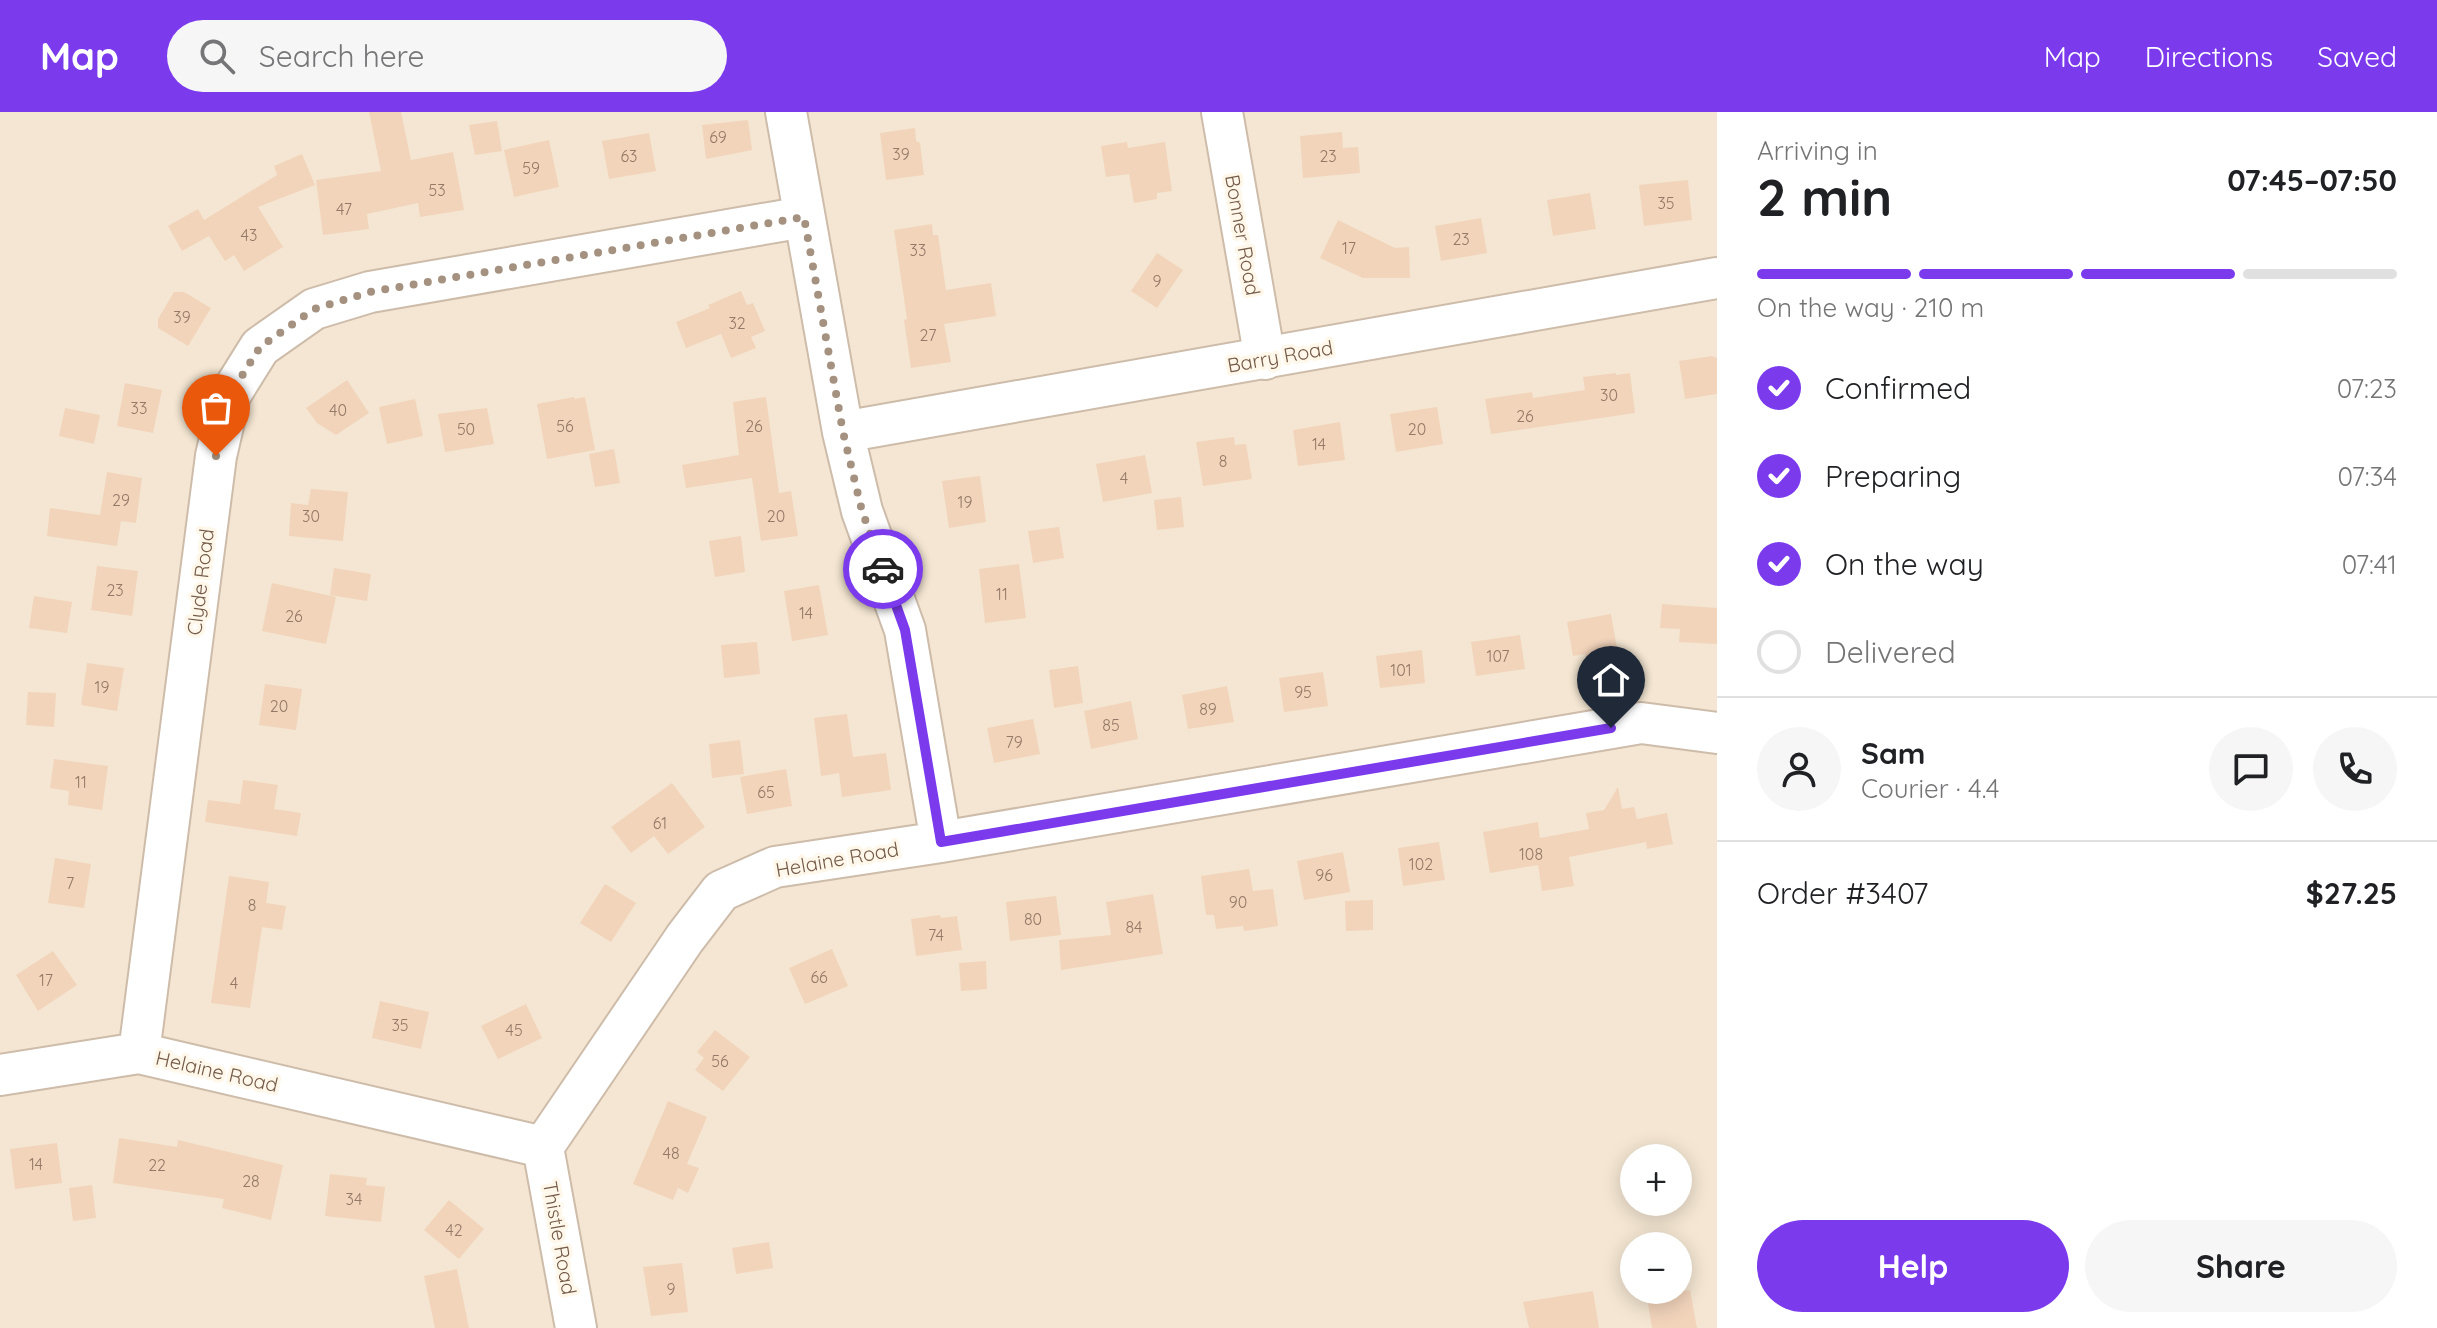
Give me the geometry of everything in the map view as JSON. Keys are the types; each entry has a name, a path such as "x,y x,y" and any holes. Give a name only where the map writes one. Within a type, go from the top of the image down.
{"street":[{"path":"786,112 843,432 862,511 905,630 941,842"},
{"name":"Bonner Road","path":"1222,112 1265,359"},
{"name":"Clyde Road","path":"139,1053 216,456 230,395 260,347 314,309 370,292 804,217"},
{"name":"Barry Road","path":"843,432 1717,278"},
{"name":"Helaine Road","path":"0,1075 139,1053 543,1147 685,938 721,891 775,867 941,842 1641,723 1717,733"},
{"name":"Thistle Road","path":"543,1147 576,1328"}],"shaded area":[{"path":"0,112 1717,112 1717,1328 0,1328"}],"building":[{"path":"369,112 401,112 411,160 453,152 464,210 420,217 418,203 367,214 369,229 323,235 316,180 381,171"},
{"path":"748,120 752,150 706,159 702,125"},
{"path":"497,121 502,151 475,155 469,125"},
{"path":"915,128 924,175 886,180 880,133"},
{"path":"1342,132 1343,148 1358,147 1360,173 1303,178 1300,136"},
{"path":"649,133 656,171 609,179 602,141"},
{"path":"549,140 559,187 514,197 504,150"},
{"path":"1127,142 1128,148 1165,142 1172,191 1157,193 1157,199 1134,203 1129,174 1106,177 1101,146"},
{"path":"302,154 315,185 258,207 283,247 244,271 234,255 225,261 209,236 182,251 168,226 198,209 204,220 277,175 274,166"},
{"path":"1688,180 1692,220 1644,226 1639,185"},
{"path":"1590,193 1596,229 1553,236 1547,200"},
{"path":"1481,218 1487,253 1441,261 1435,226"},
{"path":"1338,220 1395,248 1409,247 1410,278 1363,278 1320,258"},
{"path":"932,224 933,235 938,235 946,290 991,283 996,316 944,324 951,362 911,368 894,230"},
{"path":"1157,253 1183,270 1157,308 1131,291"},
{"path":"741,291 747,305 753,303 765,331 751,337 756,348 731,358 721,334 686,348 676,322"},
{"path":"174,292 184,292 211,308 188,346 158,328 158,319"},
{"path":"1717,358 1717,394 1685,399 1679,361"},
{"path":"1630,373 1635,413 1491,434 1485,399 1532,392 1533,398 1585,390 1583,377"},
{"path":"347,380 369,413 336,435 317,423 306,408"},
{"path":"125,383 162,390 153,433 117,426"},
{"path":"585,397 595,450 547,459 537,404"},
{"path":"766,397 779,493 791,491 798,536 761,541 752,478 686,488 682,465 739,455 733,402"},
{"path":"415,399 423,436 387,444 379,407"},
{"path":"1437,407 1443,444 1396,452 1390,414"},
{"path":"65,408 100,415 94,444 59,436"},
{"path":"487,408 494,444 445,452 438,414"},
{"path":"1340,422 1345,460 1298,466 1293,430"},
{"path":"1234,437 1235,445 1246,444 1252,479 1203,486 1196,442"},
{"path":"614,449 620,483 595,487 589,454"},
{"path":"1145,455 1152,493 1103,502 1096,464"},
{"path":"107,472 142,478 136,523 121,521 117,546 47,536 50,508 100,515"},
{"path":"980,476 986,522 949,528 942,481"},
{"path":"311,489 348,492 343,541 289,536 291,503 308,505"},
{"path":"1181,497 1184,527 1157,530 1154,500"},
{"path":"1059,527 1064,558 1033,563 1028,531"},
{"path":"741,536 745,572 715,577 709,541"},
{"path":"1019,564 1026,618 985,623 979,569"},
{"path":"97,566 138,571 132,616 91,610"},
{"path":"334,568 371,574 367,601 330,595"},
{"path":"272,583 336,597 326,644 262,631"},
{"path":"819,585 828,635 792,641 784,591"},
{"path":"34,596 72,602 67,633 29,628"},
{"path":"1662,604 1717,608 1717,644 1679,642 1680,629 1660,628"},
{"path":"1611,614 1618,654 1586,659 1585,654 1573,656 1567,622"},
{"path":"1520,635 1525,669 1476,676 1471,642"},
{"path":"757,642 760,674 724,678 721,645"},
{"path":"1422,650 1425,683 1380,688 1376,656"},
{"path":"87,663 124,668 117,711 81,705"},
{"path":"1078,666 1083,703 1054,708 1049,670"},
{"path":"1323,672 1328,706 1284,712 1279,678"},
{"path":"265,684 302,689 296,730 259,725"},
{"path":"1227,686 1234,722 1188,729 1182,695"},
{"path":"28,692 56,693 54,727 26,725"},
{"path":"1131,701 1138,739 1091,749 1084,711"},
{"path":"847,714 853,757 886,753 891,790 842,797 839,773 821,776 814,718"},
{"path":"1033,719 1040,754 994,763 987,728"},
{"path":"740,740 744,774 712,778 709,744"},
{"path":"54,759 108,766 102,810 68,805 69,791 50,788"},
{"path":"786,769 792,806 747,814 740,777"},
{"path":"243,780 278,785 274,809 301,813 297,836 205,822 208,800 240,804"},
{"path":"672,783 705,827 668,854 654,836 631,853 611,827"},
{"path":"1618,787 1622,809 1634,807 1637,819 1667,813 1673,844 1647,849 1646,842 1569,857 1574,886 1542,891 1538,865 1490,873 1483,832 1538,822 1540,838 1589,829 1586,813 1604,810"},
{"path":"1439,842 1445,880 1403,886 1398,848"},
{"path":"1343,852 1350,892 1304,900 1297,861"},
{"path":"55,858 91,864 84,908 48,903"},
{"path":"1249,869 1253,891 1273,889 1278,926 1244,931 1243,926 1216,929 1214,915 1206,915 1201,876"},
{"path":"229,876 269,882 266,903 286,906 282,930 262,927 250,1008 211,1003"},
{"path":"605,884 636,903 611,942 580,923"},
{"path":"1153,894 1163,954 1061,970 1059,940 1111,935 1106,902"},
{"path":"1056,896 1061,935 1010,941 1006,902"},
{"path":"1373,900 1373,930 1346,931 1345,901"},
{"path":"940,915 941,918 957,916 962,950 916,956 911,919"},
{"path":"832,949 848,986 805,1004 789,968"},
{"path":"53,951 77,985 38,1011 16,975"},
{"path":"986,961 987,989 961,991 959,963"},
{"path":"380,1001 429,1012 421,1049 372,1038"},
{"path":"526,1004 542,1038 498,1059 481,1026"},
{"path":"715,1030 750,1057 723,1091 695,1070 704,1058 697,1052"},
{"path":"668,1101 707,1117 687,1164 699,1168 688,1193 678,1188 673,1200 633,1184"},
{"path":"119,1138 177,1147 178,1140 283,1165 271,1220 222,1208 224,1199 113,1183"},
{"path":"57,1143 62,1183 15,1189 10,1149"},
{"path":"330,1174 367,1178 366,1185 385,1187 381,1222 325,1216"},
{"path":"92,1185 96,1218 73,1221 69,1188"},
{"path":"449,1200 484,1229 459,1259 424,1230"},
{"path":"769,1242 773,1268 736,1274 732,1248"},
{"path":"682,1263 688,1312 651,1316 643,1267"},
{"path":"457,1269 469,1328 435,1328 424,1276"},
{"path":"1593,1291 1599,1328 1529,1328 1523,1302"},
{"path":"1692,1301 1697,1328 1652,1328 1648,1304 1692,1304"}],"way so far":[{"path":"216,456 230,395 260,347 314,309 370,292 804,217 843,432 862,511 883,569"}],"route":[{"path":"883,569 905,630 941,842 1611,728"}]}
